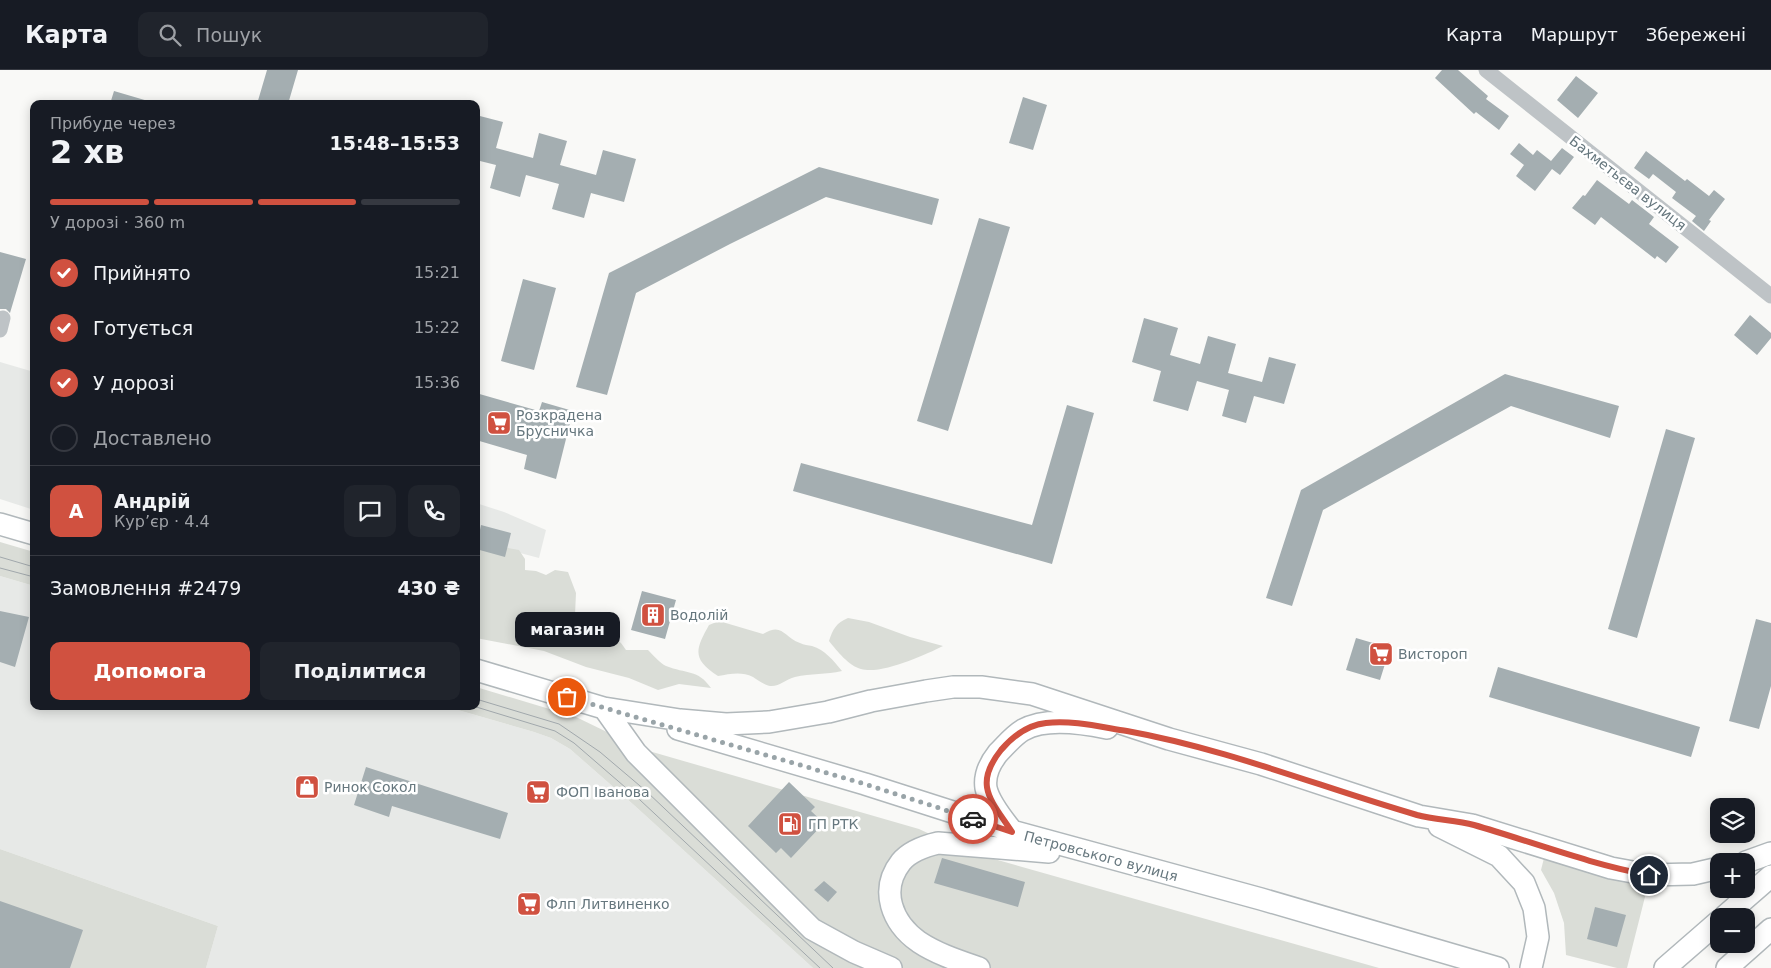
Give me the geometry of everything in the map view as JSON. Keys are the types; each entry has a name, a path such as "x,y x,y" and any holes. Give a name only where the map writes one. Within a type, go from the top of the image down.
{"main road":[{"path":"0,524 30,533"},
{"name":"Петровського вулиця","path":"480,671 865,784 1012,832 1261,899 1498,968"},
{"path":"604,708 680,720 735,723 769,722 828,712 926,690 953,687 1032,694 1168,738 1261,764 1419,816 1500,856 1524,883 1534,908 1538,937 1531,968"},
{"path":"604,708 636,753 812,929 854,952 891,968"},
{"path":"1012,832 995,807 986,789 986,773 992,761 1008,741 1024,729 1046,723 1064,724 1095,726 1168,738"},
{"path":"1419,816 1472,825 1611,868 1649,875 1693,874 1710,870"},
{"path":"979,968 948,958 919,942 896,919 890,906 889,893 891,879 901,861 923,847 938,843 1114,859"},
{"path":"1755,859 1771,853"},
{"path":"1734,908 1771,876"},
{"path":"1665,968 1710,929"},
{"path":"1727,968 1771,929"}],"street":[{"name":"Бахметьєва вулиця","path":"1486,70 1771,296"}],"shaded area":[{"path":"0,362 30,371 30,509 0,499"},
{"path":"480,504 504,512 546,530 539,558 480,542"},
{"path":"0,542 30,551 30,585 0,576"},
{"path":"487,544 519,550 525,559 525,570 536,571 546,575 555,570 568,572 576,593 575,615 580,625 612,635 626,650 648,650 664,665 696,675 711,688 679,684 658,690 629,678 586,667 544,651 480,639 480,545"},
{"name":"Ринок Сокол","path":"0,576 30,585 30,710 458,710 534,732 551,738 570,749 813,968 206,968 218,926 0,849"},
{"path":"848,618 869,622 910,637 943,646 891,667 870,670 861,669 848,661 829,641 835,627"},
{"path":"719,621 763,634 779,630 794,640 821,650 842,671 795,677 773,686 766,685 744,674 718,676 700,659 699,648 709,625"},
{"path":"480,688 576,717 642,749 919,829 966,851 1379,968 813,968 570,749 551,738 458,710 480,710"},
{"path":"0,849 218,926 206,968 0,968"},
{"path":"1544,858 1648,885 1627,968 1617,968 1566,955 1564,923 1554,893 1541,870"}],"building":[{"path":"267,70 298,70 289,100 258,100"},
{"path":"1442,70 1458,70 1488,96 1486,99 1509,116 1499,130 1476,112 1474,114 1435,78"},
{"path":"1576,76 1598,93 1578,118 1557,100"},
{"path":"114,91 145,100 111,100"},
{"path":"1023,97 1047,105 1033,150 1009,143"},
{"path":"480,116 503,122 496,148 533,158 539,133 567,141 560,165 596,175 603,150 636,159 624,202 591,193 584,218 552,209 559,184 526,175 520,197 490,188 496,165 480,161"},
{"path":"1519,143 1533,155 1537,150 1551,161 1562,148 1574,157 1560,175 1552,169 1535,191 1516,176 1524,165 1510,154"},
{"path":"1646,151 1685,181 1687,179 1709,196 1714,190 1725,199 1709,220 1711,221 1704,231 1692,221 1696,216 1672,198 1676,192 1653,174 1649,179 1634,168"},
{"path":"819,167 939,199 932,225 826,197 636,293 607,395 576,387 609,273"},
{"path":"1597,180 1629,204 1632,200 1654,217 1649,224 1679,247 1666,263 1657,256 1655,259 1601,217 1595,225 1572,208 1583,195 1585,196"},
{"path":"979,218 1010,227 948,431 917,421"},
{"path":"0,252 26,259 10,313 6,309 0,309"},
{"path":"523,279 556,288 534,370 501,361"},
{"path":"1750,315 1771,333 1771,338 1757,355 1734,335"},
{"path":"1144,318 1178,328 1170,355 1200,364 1208,336 1236,344 1228,373 1262,382 1269,357 1296,364 1284,404 1254,396 1246,423 1222,416 1229,390 1197,381 1188,411 1153,401 1161,371 1132,362"},
{"path":"1505,374 1619,406 1610,438 1511,406 1323,510 1292,606 1266,598 1301,490"},
{"path":"480,394 539,411 542,402 573,411 556,479 524,469 527,455 480,441"},
{"path":"1067,405 1094,413 1052,564 793,491 801,463 1032,525"},
{"path":"1666,429 1695,438 1637,638 1608,629"},
{"path":"481,525 511,533 505,557 480,550"},
{"name":"Водолій","path":"642,591 676,600 665,639 631,630"},
{"path":"0,611 29,617 15,667 0,662"},
{"path":"1756,619 1771,623 1771,686 1759,729 1729,721"},
{"path":"1356,638 1390,648 1380,680 1346,670"},
{"path":"1498,667 1700,727 1691,757 1489,697"},
{"path":"366,767 508,813 500,839 392,806 389,817 354,805"},
{"path":"789,782 815,807 811,811 824,823 791,858 781,848 776,853 748,826"},
{"path":"942,858 1025,882 1018,907 934,883"},
{"path":"824,881 837,892 828,902 814,890"},
{"path":"0,901 83,930 70,968 0,968"},
{"path":"1595,907 1626,915 1617,947 1587,939"}],"tram line":[{"path":"0,557 30,566"},
{"path":"0,568 30,576"},
{"path":"480,700 559,724 600,752 646,791 833,968"},
{"path":"480,708 555,731 574,743 640,800 820,968"}],"way so far":[{"path":"567,697 865,784 973,819"}],"place":[{"name":"Розкрадена Брусничка","path":"499,423"},
{"name":"Водолій","path":"653,615"},
{"name":"Вистороп","path":"1381,654"},
{"name":"магазин","path":"567,697"},
{"name":"Ринок Сокол","path":"307,787"},
{"name":"ФОП Іванова","path":"538,792"},
{"name":"ГП РТК","path":"790,824"},
{"name":"Флп Литвиненко","path":"529,904"}],"route":[{"path":"973,819 1012,832 995,807 986,789 986,773 992,761 1008,741 1024,729 1046,723 1095,726 1168,738 1261,764 1419,816 1472,825 1611,868 1649,875"}]}
